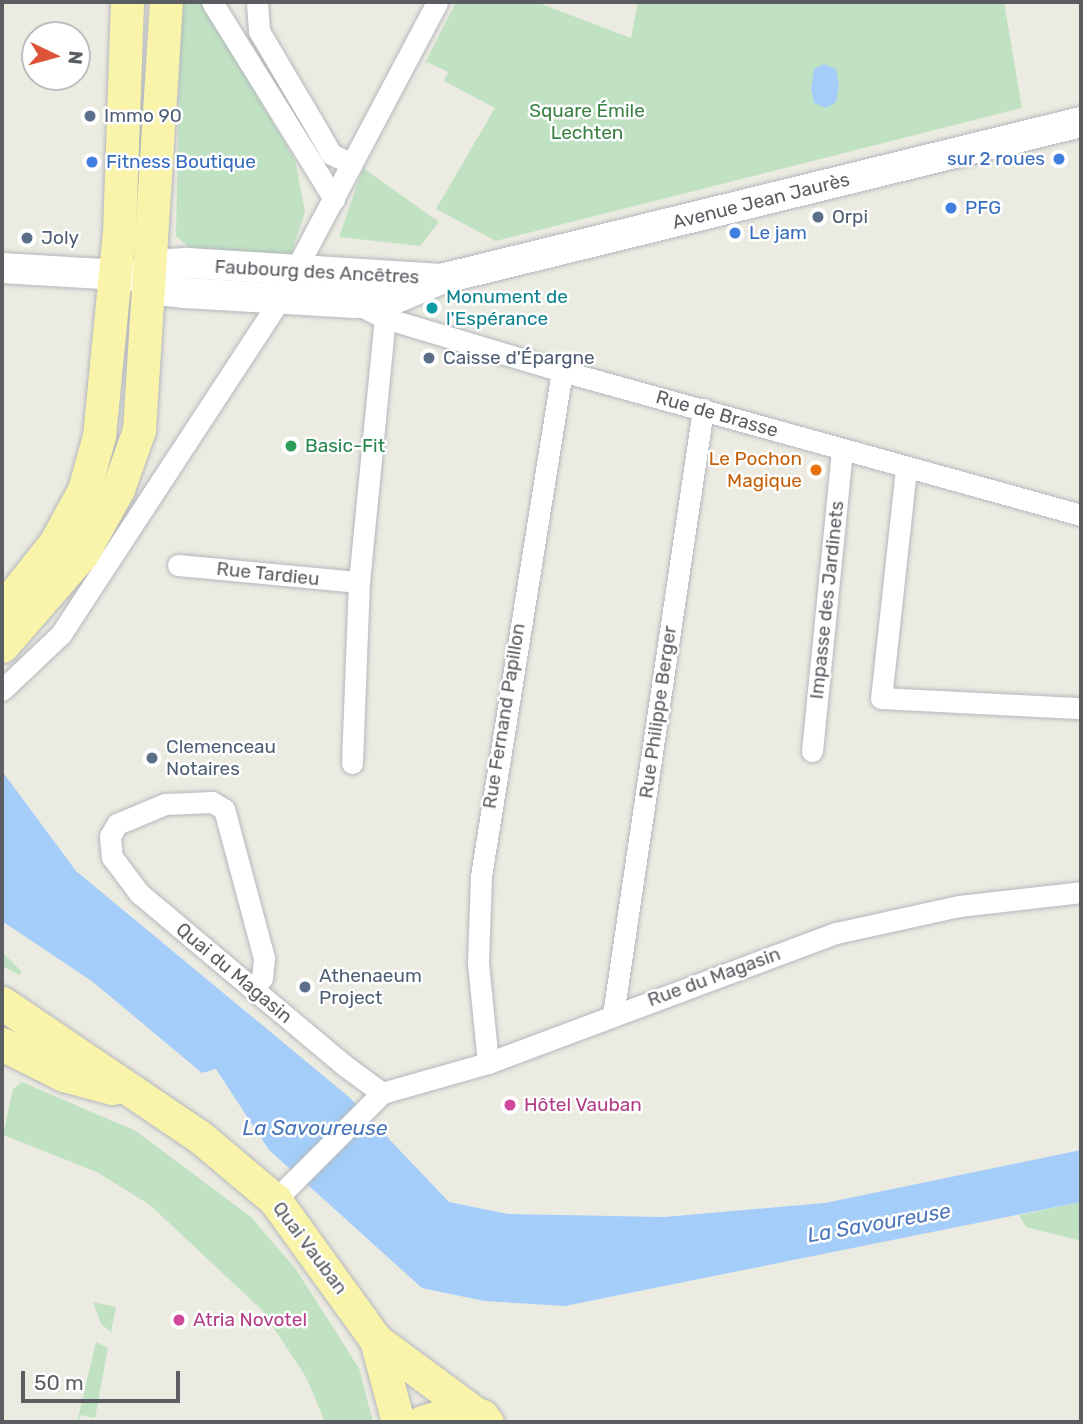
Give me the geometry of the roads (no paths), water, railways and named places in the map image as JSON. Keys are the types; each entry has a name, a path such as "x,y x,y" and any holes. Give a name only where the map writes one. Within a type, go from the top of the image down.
{"main road":[{"path":"2,610 55,543 84,490 99,436 114,276 127,2"},
{"path":"2,646 50,598 118,489 139,430 153,277 166,2"},
{"name":"Avenue Jean Jaurès","path":"441,279 1081,122"},
{"name":"Faubourg des Ancêtres","path":"153,277 168,264 187,263 441,279"},
{"name":"Faubourg des Ancêtres","path":"2,268 153,277 168,291 355,303 399,297 441,279"},
{"name":"Quai Vauban","path":"2,1003 131,1094 286,1188 376,1340 398,1422"},
{"name":"Quai Vauban","path":"2,1044 64,1075 131,1094"},
{"name":"Quai Vauban","path":"376,1340 486,1420"},
{"path":"422,1422 459,1411 486,1420"}],"street":[{"path":"212,2 334,199"},
{"path":"257,2 259,31 331,154 352,164"},
{"path":"2,690 61,634 280,299 436,2"},
{"name":"Rue de Brasse","path":"355,303 385,318 562,371 906,469 1081,514"},
{"path":"352,763 359,582 385,318"},
{"name":"Rue Fernand Papillon","path":"488,1063 478,962 481,876 562,371"},
{"name":"Rue Philippe Berger","path":"613,1015 703,410"},
{"name":"Impasse des Jardinets","path":"812,751 842,449"},
{"path":"906,469 881,698 1081,708"},
{"name":"Rue Tardieu","path":"178,565 359,582"},
{"name":"Quai du Magasin","path":"252,988 262,978 264,958 224,809 212,802 165,804 129,816 110,836 112,858 139,893 252,988 382,1093"},
{"name":"Rue du Magasin","path":"286,1188 382,1093 488,1063 836,933 959,906 1081,892"}],"water":[{"path":"824,64 836,69 839,86 836,102 826,108 814,103 811,89 814,69"},
{"name":"La Savoureuse","path":"2,771 76,871 349,1097 449,1202 508,1214 664,1217 825,1203 1081,1150 1081,1202 565,1306 484,1301 422,1288 269,1150 216,1069 202,1073 93,982 2,921"}],"place":[{"name":"Immo 90","path":"90,116"},
{"name":"sur 2 roues","path":"1059,159"},
{"name":"Fitness Boutique","path":"92,162"},
{"name":"PFG","path":"951,208"},
{"name":"Orpi","path":"818,217"},
{"name":"Le jam","path":"735,233"},
{"name":"Joly","path":"27,238"},
{"name":"Monument de l'Espérance","path":"432,308"},
{"name":"Caisse d'Épargne","path":"429,358"},
{"name":"Basic-Fit","path":"291,446"},
{"name":"Le Pochon Magique","path":"816,470"},
{"name":"Clemenceau Notaires","path":"152,758"},
{"name":"Athenaeum Project","path":"305,987"},
{"name":"Hôtel Vauban","path":"510,1105"},
{"name":"Atria Novotel","path":"179,1320"}],"park label":[{"name":"Square Émile Lechten","path":"587,122"}]}
